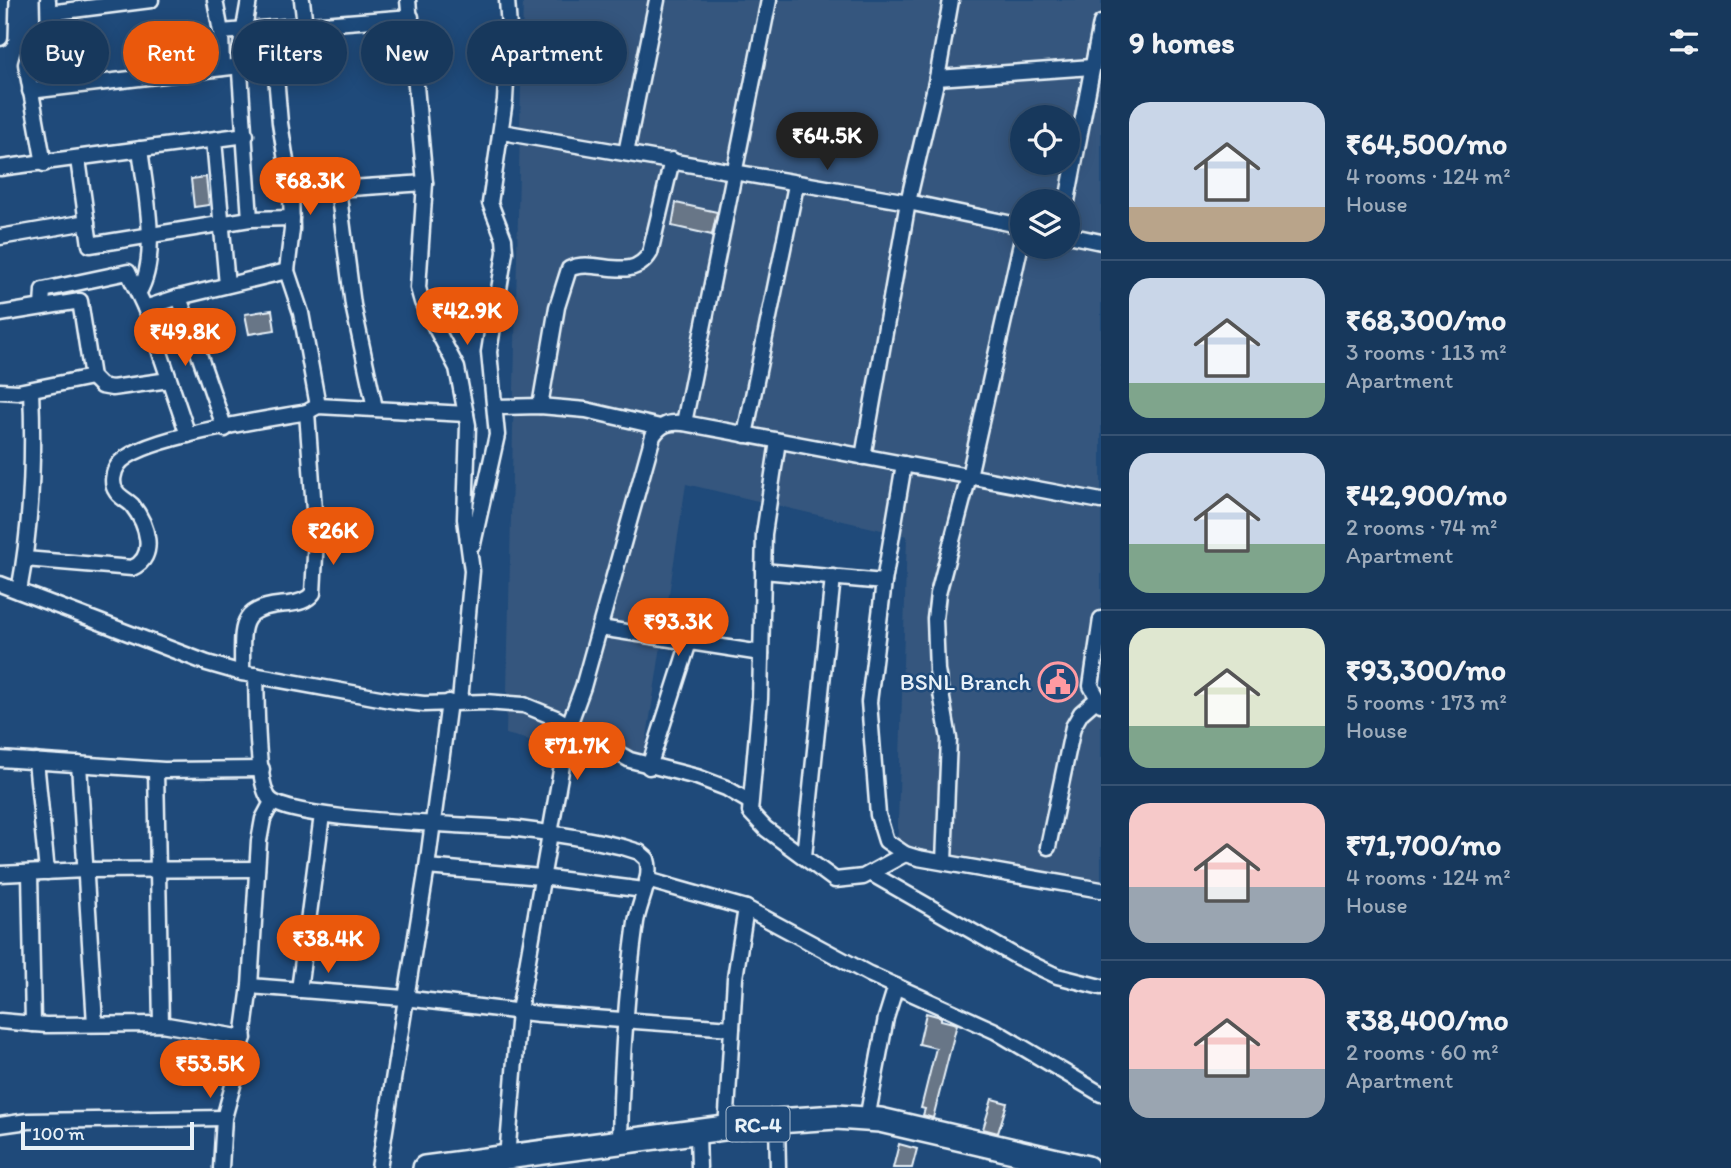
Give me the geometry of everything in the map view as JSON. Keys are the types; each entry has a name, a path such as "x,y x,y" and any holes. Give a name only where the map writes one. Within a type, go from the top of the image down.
{"main road":[{"name":"RC-4","path":"425,1168 497,1162 777,1121 836,1117 867,1119 1087,1168"}],"street":[{"path":"0,38 1,0"},
{"path":"44,164 26,64 28,57 49,40 48,7 151,0"},
{"path":"215,0 221,32 222,68"},
{"path":"244,21 249,0"},
{"path":"302,0 304,21"},
{"path":"408,0 425,183 418,288 422,302 457,368 468,436 465,519 471,553"},
{"path":"379,1168 404,998 455,702 471,553 497,435 489,352 505,252 504,239 490,203 502,132 509,28 507,0"},
{"path":"626,153 657,0"},
{"path":"684,423 769,0"},
{"path":"863,457 908,202 937,78 951,0"},
{"path":"347,22 411,17"},
{"path":"1069,189 1101,23"},
{"path":"221,32 233,32"},
{"path":"30,91 233,67"},
{"path":"937,78 1092,67"},
{"path":"242,84 250,219"},
{"path":"277,84 291,192 292,218 287,271 301,313 312,409 316,538 313,593 309,599 296,603 263,605 252,611 244,624 266,794 272,802 322,815 508,828 639,852 648,859 637,920 625,1020 620,1143"},
{"path":"502,132 672,160 796,185 908,202 1010,223"},
{"path":"0,168 246,135"},
{"path":"214,140 227,285"},
{"path":"139,292 147,278 149,237 140,149"},
{"path":"78,159 90,245 250,219 292,218"},
{"path":"540,406 557,307 569,269 584,264 631,269 645,262 650,253 672,160"},
{"path":"291,192 425,183"},
{"path":"745,435 796,185"},
{"path":"338,189 353,305 375,408"},
{"path":"0,237 87,222"},
{"path":"1080,238 1101,242"},
{"path":"944,862 949,739 937,670 935,619 938,594 969,476 1018,259"},
{"path":"145,308 287,271"},
{"path":"42,307 43,290 128,272 145,308 188,435"},
{"path":"179,297 225,429"},
{"path":"0,314 80,301 92,377 101,386 112,388 169,380"},
{"path":"0,391 31,390 92,377"},
{"path":"19,591 30,521 34,455 31,390"},
{"path":"495,407 540,406 586,410 660,427"},
{"path":"25,559 132,568 143,563 148,554 148,545 143,523 132,506 116,491 113,480 117,466 127,457 151,445 312,409 375,408 466,414"},
{"path":"497,1162 541,877 569,725 600,628 653,436 660,427 670,422 684,423 1101,501"},
{"path":"778,441 766,506 759,710 750,812 755,819 835,880 872,874 905,854"},
{"path":"904,464 870,684 878,815 882,834 893,848 905,854 1101,890"},
{"path":"763,571 884,582"},
{"path":"804,856 833,577"},
{"path":"0,584 207,663 249,674 396,701 524,705 569,725 630,760 697,777 726,788 750,802"},
{"path":"1048,847 1073,727 1081,713 1099,702 1091,686 1101,619"},
{"path":"600,628 761,653"},
{"path":"649,766 689,642"},
{"path":"0,759 156,770 262,769"},
{"path":"36,761 47,872"},
{"path":"79,764 96,1024"},
{"path":"156,770 161,1024"},
{"path":"221,1168 224,1118 244,1038 261,829 272,802"},
{"path":"299,990 322,815"},
{"path":"427,867 645,885 746,908 869,974 995,1031 1101,1094"},
{"path":"0,874 86,870 257,869"},
{"path":"30,873 33,1024"},
{"path":"872,874 1019,958 1057,976 1101,987"},
{"path":"726,1129 737,954 746,908"},
{"path":"250,986 732,1028"},
{"path":"867,1119 886,1018 896,986"},
{"path":"0,1021 33,1024 161,1024 244,1038"},
{"path":"0,1125 28,1122 224,1118"},
{"path":"777,1121 778,1168"},
{"path":"698,1133 699,1168"}],"shaded area":[{"path":"523,0 1101,0 1101,891 897,856 907,536 686,484 642,769 506,734 521,84 627,84 627,21 523,21"}],"building":[{"path":"206,177 209,205 194,207 191,179"},
{"path":"676,203 717,212 712,235 672,226"},
{"path":"272,310 275,330 249,334 245,314"},
{"path":"926,1013 957,1024 933,1118 923,1115 925,1109 921,1108 936,1048 919,1044"},
{"path":"992,1099 1007,1103 998,1133 983,1129"},
{"path":"899,1144 917,1149 912,1168 893,1168"}],"place":[{"name":"BSNL Branch","path":"1058,682"}]}
